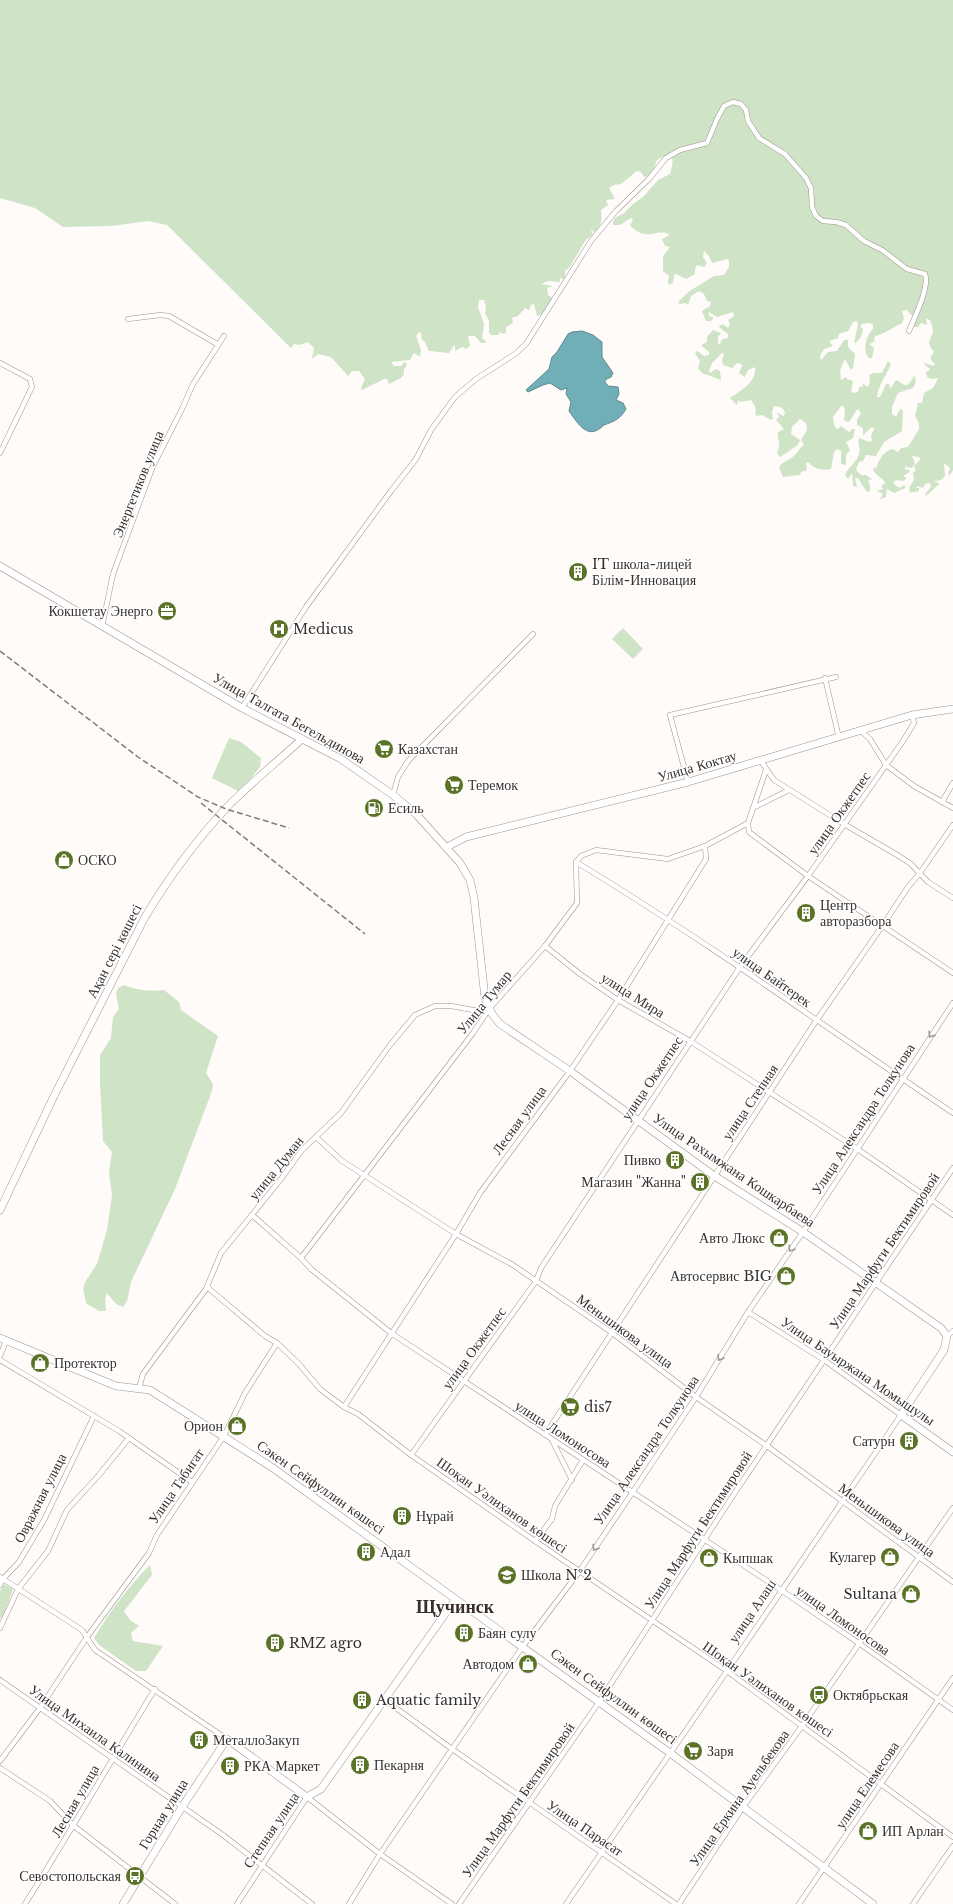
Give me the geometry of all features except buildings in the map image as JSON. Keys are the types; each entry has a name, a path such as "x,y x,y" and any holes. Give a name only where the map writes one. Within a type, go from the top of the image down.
{"street":[{"path":"242,708 306,607 416,459 431,430 455,397 476,379 515,354 526,344 552,305 579,258 616,211 649,179 666,158 680,150 707,142 721,110 729,103 733,102 741,104 746,110 748,121 759,138 785,154 797,166 811,188 812,207 816,216 823,221 836,222 846,225 864,241 882,250 907,269 925,274 926,281 923,293 909,331"},
{"path":"128,319 160,314 169,316 217,344"},
{"name":"Энергетиков улица","path":"102,627 114,574 154,466 193,384 217,344 224,336"},
{"path":"0,363 30,379 32,387 0,453"},
{"name":"Улица Талгата Бегельдинова","path":"0,566 242,708 341,759 393,795 416,814 448,847 466,871 470,880 474,898 485,998 489,1009"},
{"path":"393,795 398,777 408,761 533,634"},
{"path":"688,782 670,715 824,678 836,677"},
{"path":"824,678 839,738"},
{"name":"Улица Коктау","path":"448,847 466,837 688,782 912,715 953,709"},
{"name":"улица Окжетпес","path":"410,1455 536,1281 541,1268 740,967 808,876 911,728 914,723 912,715"},
{"path":"862,731 870,739 886,765 914,786 953,808"},
{"name":"Ақан сері көшесі","path":"0,1210 54,1096 145,917 193,846 215,821 230,804 302,739"},
{"path":"761,761 774,780 844,824 899,856 920,873 928,882 953,898"},
{"path":"766,770 748,823 749,832 808,876 953,973"},
{"path":"942,802 953,783"},
{"path":"753,808 790,790"},
{"path":"576,862 581,856 596,850 668,859 705,846 748,823"},
{"name":"улица Степная","path":"545,1435 713,1175 769,1094 816,1020 883,925 908,886 920,873 953,825"},
{"name":"Лесная улица","path":"344,1407 456,1234 480,1193 570,1071 618,1000 667,919 706,859 705,846"},
{"name":"улица Байтерек","path":"576,862 740,967 953,1113"},
{"name":"Улица Тумар","path":"301,1258 474,1033 489,1009 545,946 577,903 576,862"},
{"name":"улица Мира","path":"545,946 580,974 618,1000 690,1042 769,1094 856,1148 953,1215"},
{"name":"Улица Александра Толкунова","path":"349,1904 380,1854 452,1749 523,1646 579,1572 632,1493 696,1397 748,1312 803,1232 856,1148 953,1003"},
{"name":"улица Думан","path":"139,1388 143,1374 207,1287 221,1253 302,1150 341,1113 382,1055 415,1014 435,1006 451,1006 473,1010 489,1009"},
{"name":"Улица Рахымжана Кошкарбаева","path":"489,1009 500,1024 570,1071 713,1175 803,1232 936,1323 947,1336"},
{"name":"Меньшикова улица","path":"316,1137 342,1161 456,1234 513,1265 611,1332 696,1397 767,1446 953,1582"},
{"name":"Улица Марфуги Бектимировой","path":"459,1904 599,1702 705,1539 953,1168"},
{"name":"улица Ломоносова","path":"252,1215 301,1258 311,1269 391,1333 632,1493 705,1539 860,1644 953,1710"},
{"name":"Шоқан Уәлиханов көшесі","path":"207,1287 265,1336 277,1343 299,1364 320,1389 344,1407 358,1414 410,1455 579,1572 727,1671 953,1836"},
{"name":"Улица Бауыржана Момышулы","path":"748,1312 824,1360 953,1452"},
{"path":"947,1336 953,1331"},
{"name":"улица Алаш","path":"566,1904 901,1415 944,1350 947,1336"},
{"path":"0,1356 3,1340"},
{"name":"Сәкен Сейфуллин көшесі","path":"3,1340 116,1386 150,1390 224,1436 273,1468 455,1600 523,1646 873,1904"},
{"name":"Улица Табигат","path":"0,1761 40,1708 87,1637 149,1553 157,1535 224,1436 245,1393 277,1343"},
{"path":"0,1360 129,1438 192,1482"},
{"name":"Овражная улица","path":"0,1586 2,1578 19,1562 44,1520 94,1416"},
{"path":"0,1628 18,1589 48,1552 67,1510 99,1475 129,1438"},
{"path":"552,1440 572,1480"},
{"path":"535,1541 552,1519 555,1506 583,1460"},
{"name":"Улица Еркина Ауельбекова","path":"679,1904 743,1807 860,1644 953,1508"},
{"path":"2,1578 82,1630 95,1650 155,1689 226,1739 307,1797 380,1854 452,1904"},
{"name":"Степная улица","path":"237,1904 307,1797 321,1789 455,1600"},
{"name":"улица Елемесова","path":"799,1904 953,1678"},
{"name":"Улица Михаила Калинина","path":"0,1680 223,1835 312,1904"},
{"name":"Лесная улица","path":"25,1904 74,1826 112,1759 155,1689"},
{"name":"Улица Парасат","path":"385,1700 529,1804 602,1852 676,1904"},
{"name":"Горная улица","path":"123,1904 182,1807 226,1739"},
{"path":"0,1768 50,1800 74,1826 175,1904"},
{"path":"913,1904 953,1846"}],"green space":[{"path":"0,0 953,0 953,470 950,475 948,474 950,468 944,463 945,476 941,480 935,481 939,484 926,496 925,494 931,487 930,483 925,484 923,488 917,486 916,488 919,488 919,491 910,493 909,488 914,480 913,472 916,471 914,466 921,459 912,456 915,463 912,468 905,467 905,470 908,469 910,472 903,476 907,478 903,481 896,480 893,483 899,488 905,485 905,488 894,493 887,489 886,497 880,499 883,494 877,491 883,489 881,486 885,483 873,469 877,467 880,458 887,451 893,449 898,452 901,448 908,447 919,429 919,424 915,416 918,403 922,403 924,393 933,388 938,378 932,379 927,377 926,372 930,369 924,364 933,366 935,364 931,360 934,352 929,344 933,331 931,321 926,318 927,325 921,323 918,327 914,327 916,313 911,315 907,310 902,311 904,318 902,323 884,333 875,336 874,342 869,344 874,348 872,358 869,358 867,355 865,347 868,335 873,329 873,325 870,323 862,324 860,327 863,329 861,335 858,341 854,343 858,325 857,321 853,322 848,331 839,334 838,338 829,341 833,346 824,349 820,356 820,359 822,359 828,352 837,351 844,340 848,340 848,347 855,354 853,368 851,370 845,359 840,370 841,380 846,377 847,379 853,381 851,391 854,393 858,392 859,387 862,387 863,384 868,387 870,382 869,375 873,373 882,373 888,361 891,364 877,397 880,397 886,384 889,384 891,388 896,380 904,385 907,385 914,376 915,377 916,382 913,388 898,393 892,407 892,414 896,417 900,409 903,410 902,431 884,442 876,456 866,455 863,461 859,462 856,469 861,475 866,475 872,479 868,481 870,485 870,492 866,491 858,478 855,478 857,487 853,486 852,473 848,479 845,475 858,457 859,438 870,442 872,440 871,436 874,429 872,427 863,435 863,428 857,425 857,420 861,413 858,409 848,422 844,420 845,409 842,405 833,417 835,428 838,429 841,426 849,432 852,429 855,429 853,438 846,442 850,450 846,455 846,465 841,464 841,451 837,449 834,452 831,469 819,469 808,462 806,463 807,470 801,472 800,475 783,477 779,467 782,463 795,455 804,445 801,440 807,430 806,423 800,419 792,427 791,434 800,440 798,445 780,457 777,453 779,443 778,432 784,429 776,420 779,417 777,412 783,416 785,414 783,409 774,406 772,412 773,419 771,420 762,415 756,416 755,406 751,400 740,402 738,400 737,405 730,398 751,382 755,372 755,367 748,370 745,377 739,373 742,366 741,364 737,363 732,368 723,365 722,360 724,354 722,353 712,363 709,371 710,373 716,369 720,371 721,380 702,373 698,368 700,361 695,353 697,351 704,356 709,355 709,352 701,345 707,342 707,337 713,330 721,333 718,337 718,344 720,344 722,339 728,338 728,334 719,326 723,324 728,328 730,324 728,320 734,316 733,312 717,317 709,312 709,316 713,317 713,319 711,321 706,321 702,311 710,306 711,302 707,301 704,294 699,291 691,296 688,305 685,303 678,303 691,290 714,276 724,275 729,267 729,260 727,259 712,263 709,256 704,251 703,257 707,263 704,267 697,265 695,274 686,279 676,274 674,275 673,283 669,285 669,276 663,271 663,256 670,247 665,246 662,239 669,234 663,232 643,234 630,226 633,219 631,218 620,225 613,225 615,218 624,213 644,196 658,180 670,174 672,158 669,154 657,160 653,171 646,177 644,177 641,172 637,171 621,184 614,185 609,188 615,199 606,200 608,205 601,210 600,225 594,232 590,229 593,234 585,241 569,268 565,271 565,279 560,278 560,282 548,281 541,284 553,286 547,288 548,295 553,298 544,314 537,316 534,304 531,305 529,310 525,308 518,316 512,318 513,323 506,327 506,332 504,334 499,332 499,335 491,335 489,333 489,320 485,314 486,307 484,300 479,300 478,307 484,324 482,338 486,341 485,343 481,343 475,336 468,336 470,346 466,349 462,347 455,351 455,344 449,353 429,351 425,342 422,340 421,333 419,332 416,336 421,350 420,357 414,353 410,360 391,362 394,366 401,366 404,362 406,363 407,365 404,369 404,374 401,378 389,384 387,379 384,379 362,390 361,388 365,379 359,371 352,371 348,376 331,357 318,354 312,359 314,348 308,342 299,345 294,344 291,348 167,225 148,221 112,226 63,227 35,208 0,198"},
{"path":"623,628 643,649 633,659 612,639"},
{"path":"229,738 241,742 261,758 260,767 240,792 212,778"},
{"path":"124,985 144,990 164,990 179,1002 181,1010 218,1036 206,1073 213,1084 212,1091 175,1189 131,1282 127,1301 123,1307 116,1304 107,1293 105,1299 106,1311 99,1311 86,1303 83,1289 85,1282 97,1264 107,1230 112,1195 109,1173 112,1152 103,1141 100,1055 111,1038 113,1017 119,1009 116,994 118,988"},
{"path":"150,1565 152,1575 124,1611 130,1620 139,1626 131,1633 133,1641 163,1646 146,1671 136,1671 99,1645 94,1638 106,1618 134,1582"},
{"path":"4,1584 13,1589 4,1614 0,1619 0,1591"}],"water":[{"path":"582,331 593,335 602,342 602,357 613,373 611,377 605,380 605,382 608,386 618,387 619,394 616,400 623,403 626,409 617,419 593,432 580,426 569,411 571,402 566,394 567,388 561,390 550,383 528,392 526,390 549,369 552,357 557,352 568,334"}],"railway":[{"path":"0,651 138,757 198,797 226,809 289,828"},
{"path":"201,803 365,934"}],"place":[{"name":"IT школа-лицей Білім-Инновация","path":"578,572"},
{"name":"Кокшетау Энерго","path":"167,611"},
{"name":"Medicus","path":"279,629"},
{"name":"Казахстан","path":"384,749"},
{"name":"Теремок","path":"454,785"},
{"name":"Есиль","path":"374,808"},
{"name":"ОСКО","path":"64,860"},
{"name":"Центр авторазбора","path":"806,913"},
{"name":"Пивко","path":"675,1160"},
{"name":"Магазин \"Жанна\"","path":"700,1182"},
{"name":"Авто Люкс","path":"779,1238"},
{"name":"Автосервис BIG","path":"786,1276"},
{"name":"Протектор","path":"40,1363"},
{"name":"dis7","path":"570,1407"},
{"name":"Орион","path":"237,1426"},
{"name":"Сатурн","path":"909,1441"},
{"name":"Нұрай","path":"402,1516"},
{"name":"Адал","path":"366,1552"},
{"name":"Кулагер","path":"890,1557"},
{"name":"Кыпшак","path":"709,1558"},
{"name":"Школа №2","path":"507,1575"},
{"name":"Sultana","path":"911,1594"},
{"name":"Баян сулу","path":"464,1633"},
{"name":"RMZ agro","path":"275,1643"},
{"name":"Автодом","path":"528,1664"},
{"name":"Октябрьская","path":"819,1695"},
{"name":"Aquatic family","path":"362,1700"},
{"name":"МеталлоЗакуп","path":"199,1740"},
{"name":"Заря","path":"693,1751"},
{"name":"Пекарня","path":"360,1765"},
{"name":"РКА Маркет","path":"230,1766"},
{"name":"ИП Арлан","path":"868,1831"},
{"name":"Севостопольская","path":"135,1876"}],"district":[{"name":"Щучинск","path":"455,1607"}]}
